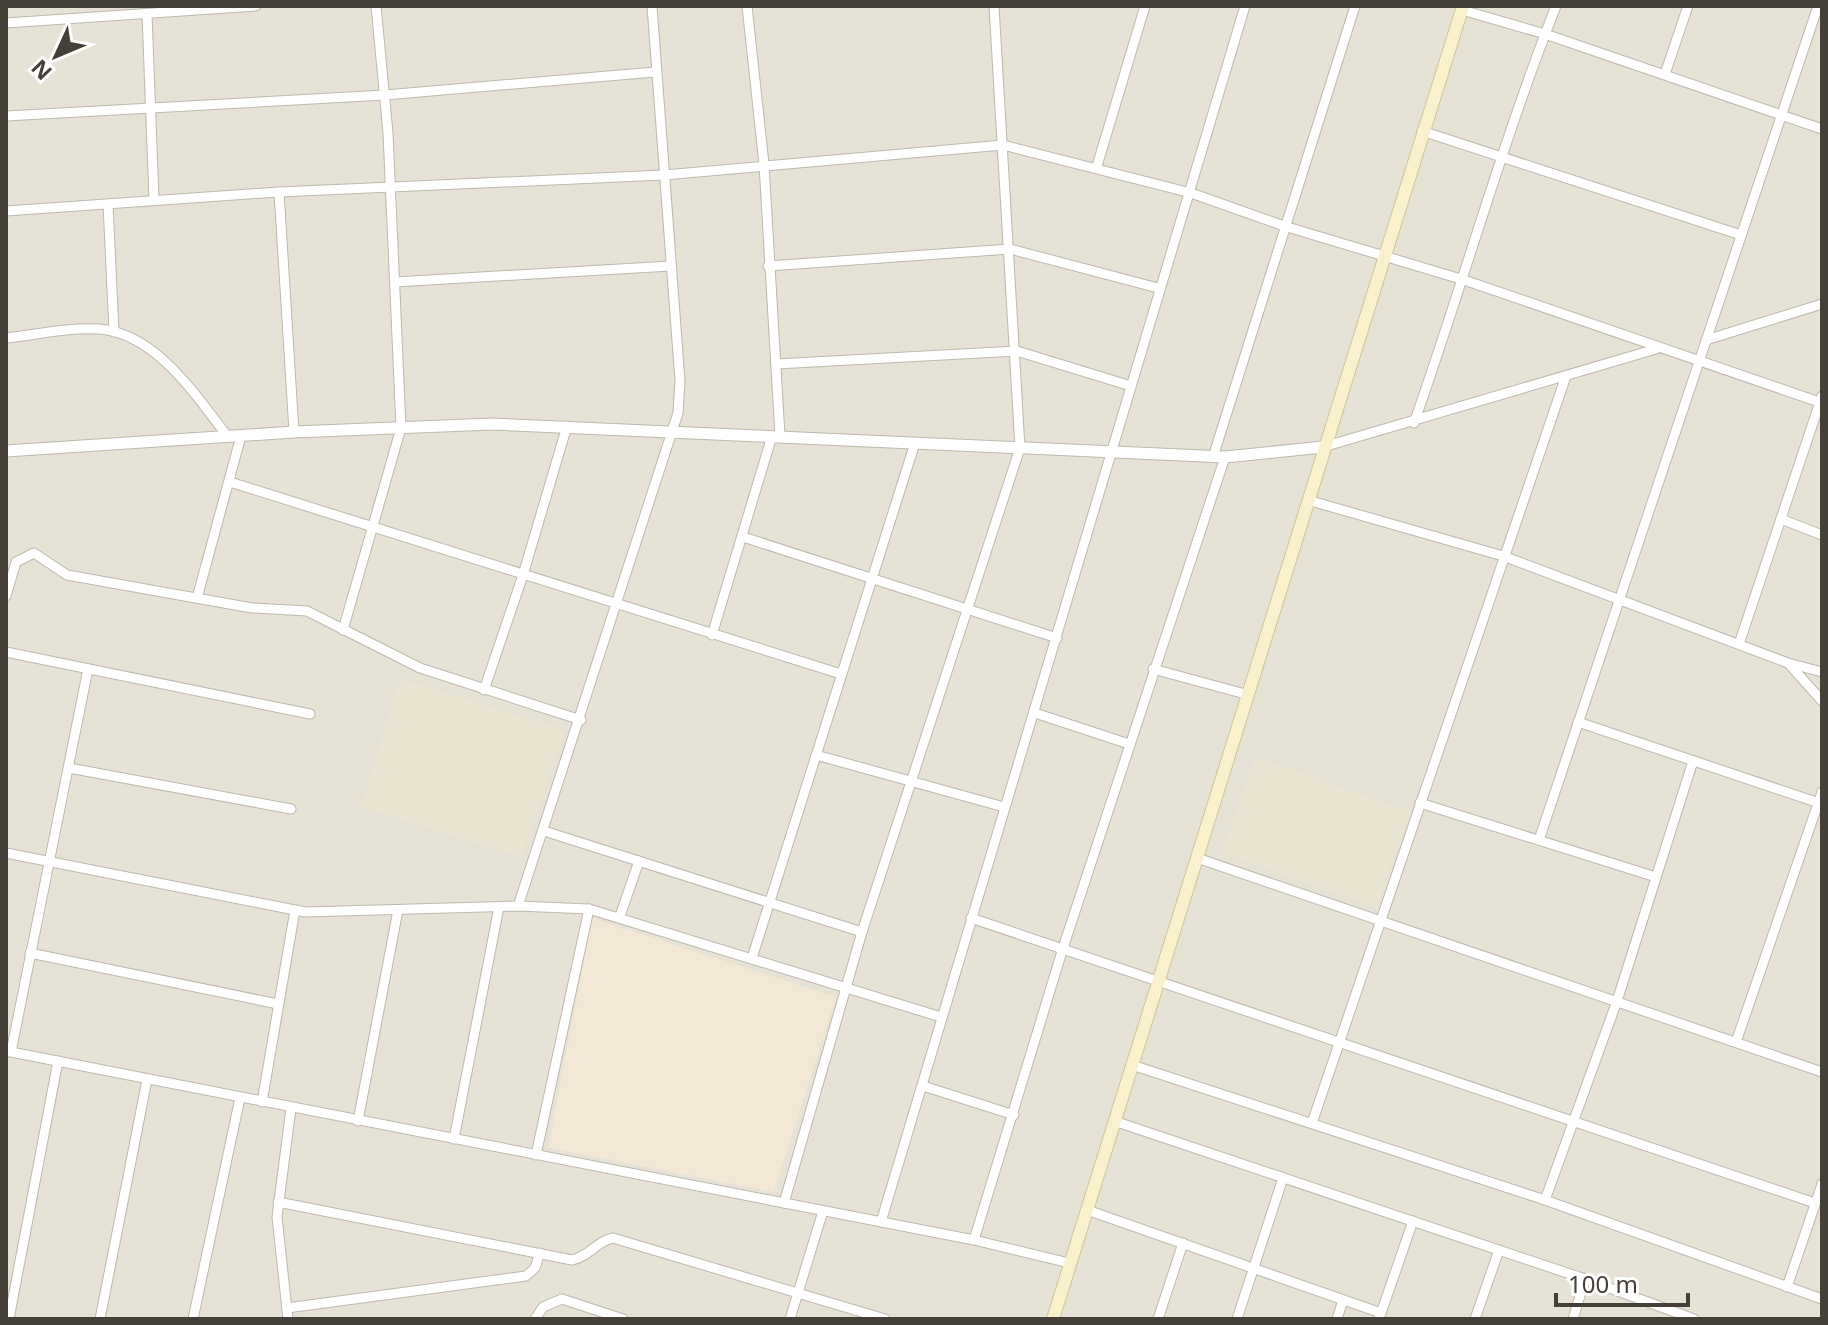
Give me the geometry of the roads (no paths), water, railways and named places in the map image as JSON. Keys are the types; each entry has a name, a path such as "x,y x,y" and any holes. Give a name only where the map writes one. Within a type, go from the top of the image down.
{"main road":[{"path":"1053,1319 1311,501 1323,447 1463,8"}],"street":[{"path":"6,23 147,14 165,9 256,6"},
{"path":"343,630 401,428 391,187 376,6"},
{"path":"518,906 673,431 680,381 652,6"},
{"path":"712,635 776,436 776,364 764,164 747,6"},
{"path":"784,1203 862,932 1020,448 1017,351 994,6"},
{"path":"1097,166 1145,6"},
{"path":"881,1222 1113,452 1158,288 1191,193 1245,6"},
{"path":"974,1240 1219,457 1284,226 1355,6"},
{"path":"1414,423 1464,280 1499,156 1556,6"},
{"path":"1665,74 1688,6"},
{"path":"1539,840 1818,6"},
{"path":"1463,8 1822,129"},
{"path":"147,14 154,200"},
{"path":"6,116 385,95 655,72"},
{"path":"1422,131 1741,235"},
{"path":"6,211 279,192 664,175 1003,145 1097,166 1464,280 1656,349 1821,401 1739,644"},
{"path":"279,192 294,432"},
{"path":"108,204 114,332"},
{"path":"768,266 1010,249 1158,288"},
{"path":"395,282 671,266"},
{"path":"1706,340 1822,304"},
{"path":"6,338 91,329 114,332 140,344 175,373 228,437"},
{"path":"6,451 294,432 492,424 1219,457 1323,447 1414,423 1656,349"},
{"path":"776,364 1017,351 1131,386"},
{"path":"1312,1123 1566,376"},
{"path":"484,690 523,575 567,426"},
{"path":"197,598 241,436"},
{"path":"752,958 915,443"},
{"path":"230,482 841,674"},
{"path":"1311,501 1503,556 1788,663 1822,672"},
{"path":"1781,519 1822,535"},
{"path":"743,537 1057,638"},
{"path":"6,596 16,562 34,553 61,573 252,608 307,611 420,668 581,720"},
{"path":"6,652 310,714"},
{"path":"1788,663 1822,701"},
{"path":"88,669 8,1052 974,1240 1069,1263"},
{"path":"1153,669 1249,695"},
{"path":"1035,713 1129,744"},
{"path":"1578,722 1820,804"},
{"path":"816,755 1004,807"},
{"path":"1545,1200 1617,1001 1693,761"},
{"path":"69,768 291,809"},
{"path":"1736,1042 1822,792"},
{"path":"1420,803 1656,877"},
{"path":"544,831 862,932"},
{"path":"6,853 295,910 518,906 589,909 620,916 941,1017"},
{"path":"1197,858 1822,1072"},
{"path":"620,916 639,861"},
{"path":"454,1139 499,907"},
{"path":"536,1155 589,909"},
{"path":"262,1102 295,910"},
{"path":"358,1121 398,910"},
{"path":"971,918 1815,1203"},
{"path":"30,953 278,1004"},
{"path":"9,1319 58,1061"},
{"path":"1132,1065 1545,1200 1822,1299"},
{"path":"100,1319 147,1080"},
{"path":"923,1086 1014,1115"},
{"path":"193,1319 240,1098"},
{"path":"288,1319 278,1202 291,1108"},
{"path":"1114,1121 1585,1279 1694,1319"},
{"path":"1237,1319 1283,1178"},
{"path":"1787,1287 1822,1184"},
{"path":"278,1202 572,1260 583,1258 608,1238 613,1238 885,1319"},
{"path":"1087,1210 1343,1300 1380,1316 1413,1221"},
{"path":"790,1319 823,1211"},
{"path":"1158,1319 1183,1243"},
{"path":"1475,1319 1499,1250"},
{"path":"287,1308 526,1276 535,1268 540,1253"},
{"path":"1573,1319 1585,1279"},
{"path":"535,1319 543,1307 562,1299 623,1319"},
{"path":"1337,1319 1343,1300"}]}
